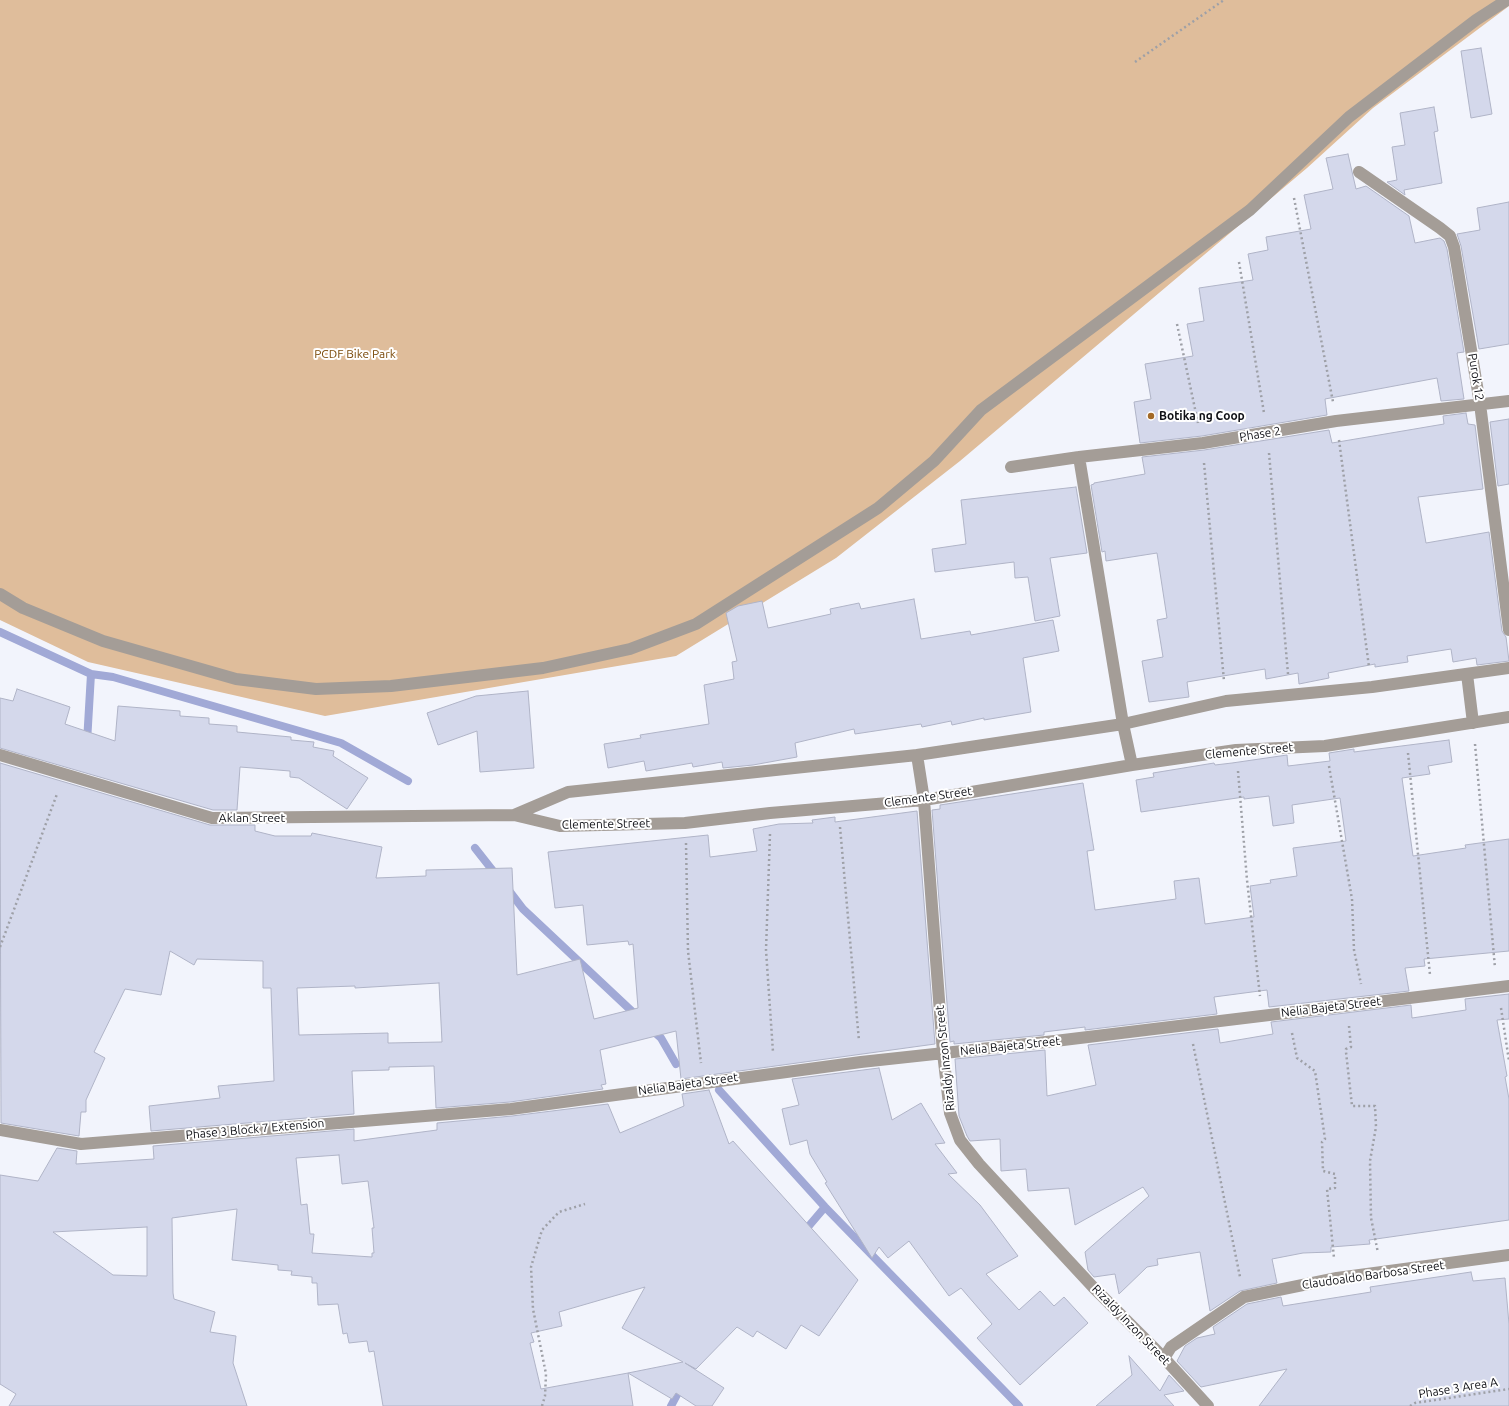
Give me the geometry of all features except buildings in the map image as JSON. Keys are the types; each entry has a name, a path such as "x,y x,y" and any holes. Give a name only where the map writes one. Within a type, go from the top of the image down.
{"street":[{"path":"0,594 23,608 102,641 236,679 316,689 391,686 543,668 630,650 702,620 878,508 934,461 982,410 1250,210 1350,118 1476,20 1507,0"},
{"name":"Purok 12","path":"1359,172 1450,236 1454,247 1480,404 1509,630"},
{"name":"Phase 2","path":"1011,467 1078,457 1203,443 1336,421 1509,401"},
{"path":"1078,457 1123,724 1132,764"},
{"path":"514,815 568,792 917,754 1123,724 1226,701 1290,696 1509,668"},
{"path":"1467,674 1473,723"},
{"name":"Clemente Street","path":"514,815 560,826 685,823 770,813 924,800 1132,764 1236,750 1325,746 1406,732 1509,717"},
{"name":"Rizaldy Inzon Street","path":"917,754 924,800 943,1053 950,1113 960,1140 979,1164 1088,1281 1163,1357 1208,1406"},
{"name":"Aklan Street","path":"0,755 212,818 514,815"},
{"name":"Nelia Bajeta Street","path":"511,1109 703,1082 861,1062 1189,1025 1503,987"},
{"name":"Phase 3 Block 7 Extension","path":"0,1130 81,1144 511,1109"},
{"name":"Claudoaldo Barbosa Street","path":"1163,1357 1171,1347 1244,1297 1337,1278 1509,1256"}],"path":[{"path":"1135,62 1224,0"},
{"path":"1239,262 1267,432 1290,696"},
{"path":"1177,324 1203,443 1226,701"},
{"path":"1473,723 1503,987 1509,1061"},
{"path":"1406,732 1432,995"},
{"path":"1325,746 1352,899 1354,950 1364,1003"},
{"path":"1236,750 1247,880 1263,1016"},
{"path":"0,947 64,774"},
{"path":"838,808 861,1062"},
{"path":"770,813 766,950 775,1073"},
{"path":"685,823 688,951 703,1082"},
{"path":"1346,1005 1351,1041 1351,1047 1346,1049 1346,1052 1352,1106 1375,1106 1376,1127 1370,1161 1371,1218 1381,1273"},
{"path":"1288,1012 1296,1058 1315,1071 1325,1139 1322,1142 1323,1171 1335,1174 1336,1188 1327,1189 1337,1278"},
{"path":"1189,1025 1244,1297"},
{"path":"542,1406 545,1396 546,1374 532,1309 531,1267 542,1230 559,1212 585,1204"},
{"name":"Phase 3 Area A","path":"1410,1406 1415,1403 1509,1389"}],"green space":[{"name":"PCDF Bike Park","path":"0,0 1509,0 1509,6 1373,108 1307,168 960,461 836,558 676,656 325,716 88,662 0,620"}],"waterway":[{"path":"0,632 91,674 113,677 341,743 408,781"},
{"path":"87,742 91,674"},
{"path":"475,848 497,876"},
{"path":"507,888 523,909 638,1017"},
{"path":"651,1029 661,1038 676,1064"},
{"path":"719,1090 825,1207 1019,1406"},
{"path":"802,1234 825,1207"},
{"path":"671,1406 697,1357"}],"place":[{"name":"Botika ng Coop","path":"1151,416"}]}
